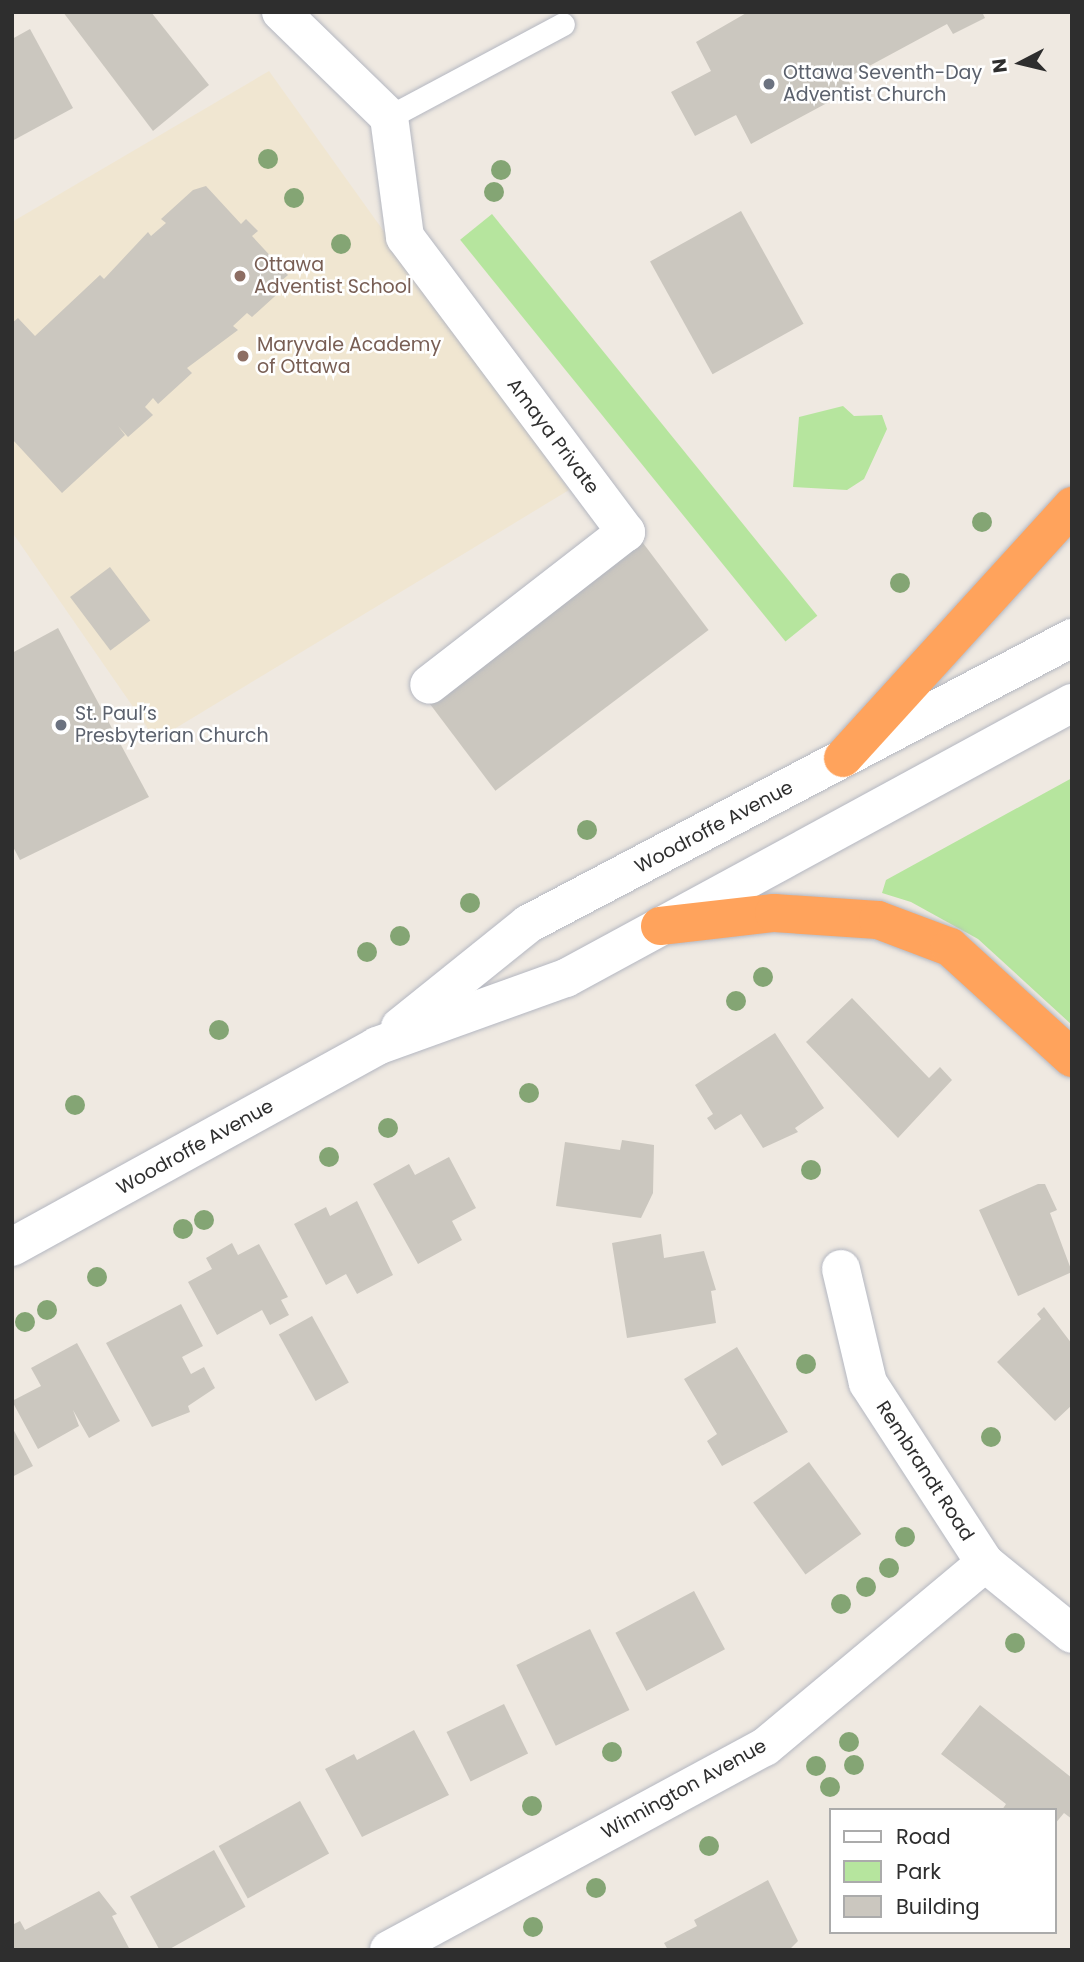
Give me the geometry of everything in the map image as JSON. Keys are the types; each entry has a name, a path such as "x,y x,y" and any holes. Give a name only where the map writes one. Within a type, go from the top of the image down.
{"highway":[{"path":"843,758 1072,506"},
{"path":"660,926 774,913 878,920 950,947 1072,1058"}],"street":[{"path":"281,12 389,117"},
{"name":"Amaya Private","path":"389,117 405,237 626,532 429,685"},
{"name":"Woodroffe Avenue","path":"377,1046 528,924 1072,638"},
{"name":"Woodroffe Avenue","path":"12,1247 377,1046 566,978 1072,703"},
{"name":"Rembrandt Road","path":"841,1269 868,1383 985,1563 1072,1634"},
{"name":"Winnington Avenue","path":"389,1950 765,1746 985,1563"}],"lane":[{"path":"389,117 563,24"}],"shaded area":[{"name":"Maryvale Academy of Ottawa","path":"269,71 569,490 156,740 12,532 12,222"}],"green space":[{"path":"492,214 817,616 785,642 460,240"},
{"path":"843,406 854,416 882,415 887,429 864,479 847,490 793,487 799,417"},
{"path":"1072,778 1072,1025 978,939 911,902 882,893 886,880"}],"building":[{"path":"63,12 151,12 209,85 153,131"},
{"name":"Ottawa Seventh-Day Adventist Church","path":"748,12 982,12 985,18 953,34 947,24 847,78 853,89 751,144 736,115 695,136 671,92 711,71 696,42"},
{"path":"30,29 73,108 12,141 12,39"},
{"path":"206,186 241,224 246,219 258,231 252,236 288,275 280,282 285,287 252,317 247,313 233,326 238,330 187,368 192,373 158,404 153,398 145,407 153,415 128,437 118,426 125,435 62,493 12,439 12,323 18,318 35,336 100,275 104,279 148,232 151,236 166,223 161,219 193,190"},
{"path":"741,211 804,324 713,374 650,261"},
{"path":"640,539 709,630 495,791 427,700"},
{"path":"110,567 150,621 110,651 70,597"},
{"name":"St. Paul’s Presbyterian Church","path":"58,628 149,797 20,860 12,845 12,653"},
{"path":"852,998 929,1078 940,1067 952,1080 898,1138 806,1042"},
{"path":"775,1033 824,1108 795,1128 798,1132 763,1148 741,1114 715,1130 707,1118 713,1114 695,1085"},
{"path":"622,1140 654,1145 653,1193 641,1218 556,1206 565,1142 620,1150"},
{"path":"449,1157 476,1208 452,1221 462,1240 418,1264 373,1184 409,1164 415,1175"},
{"path":"1038,1184 1045,1184 1057,1210 1050,1213 1072,1272 1018,1296 979,1210"},
{"path":"357,1201 393,1275 357,1294 346,1274 326,1285 294,1224 326,1207 330,1216"},
{"path":"661,1234 664,1258 704,1251 716,1290 711,1291 716,1323 627,1338 612,1243"},
{"path":"232,1243 238,1255 259,1244 288,1297 281,1300 289,1315 270,1325 262,1310 217,1335 188,1282 212,1269 206,1258"},
{"path":"181,1304 203,1346 182,1357 191,1374 204,1367 215,1388 188,1406 190,1412 152,1427 106,1343"},
{"path":"1044,1307 1072,1344 1072,1405 1055,1421 997,1362 1041,1319 1037,1314"},
{"path":"312,1316 349,1382 316,1401 279,1334"},
{"path":"77,1343 120,1421 89,1438 73,1410 79,1426 38,1449 12,1401 41,1386 31,1368"},
{"path":"737,1347 788,1432 722,1466 707,1441 717,1434 684,1379"},
{"path":"12,1427 33,1466 12,1477"},
{"path":"809,1462 861,1534 805,1575 753,1503"},
{"path":"694,1591 725,1649 646,1691 615,1633"},
{"path":"590,1629 629,1710 556,1746 516,1665"},
{"path":"504,1704 528,1753 471,1781 446,1732"},
{"path":"980,1705 1072,1778 1072,1819 1064,1813 1056,1823 1056,1808 1003,1808 1006,1804 941,1754"},
{"path":"414,1730 449,1795 362,1837 325,1769 354,1754 357,1760"},
{"path":"300,1801 329,1853 248,1899 219,1846"},
{"path":"214,1850 246,1907 168,1950 160,1950 130,1897"},
{"path":"768,1880 798,1941 789,1950 668,1950 664,1943 697,1926 694,1920"},
{"path":"99,1891 117,1914 112,1916 130,1950 12,1950 12,1925 20,1921 25,1930"}],"place":[{"name":"Ottawa Seventh-Day Adventist Church","path":"769,84"},
{"name":"Ottawa Adventist School","path":"240,276"},
{"name":"Maryvale Academy of Ottawa","path":"243,356"},
{"name":"St. Paul’s Presbyterian Church","path":"61,725"}]}
